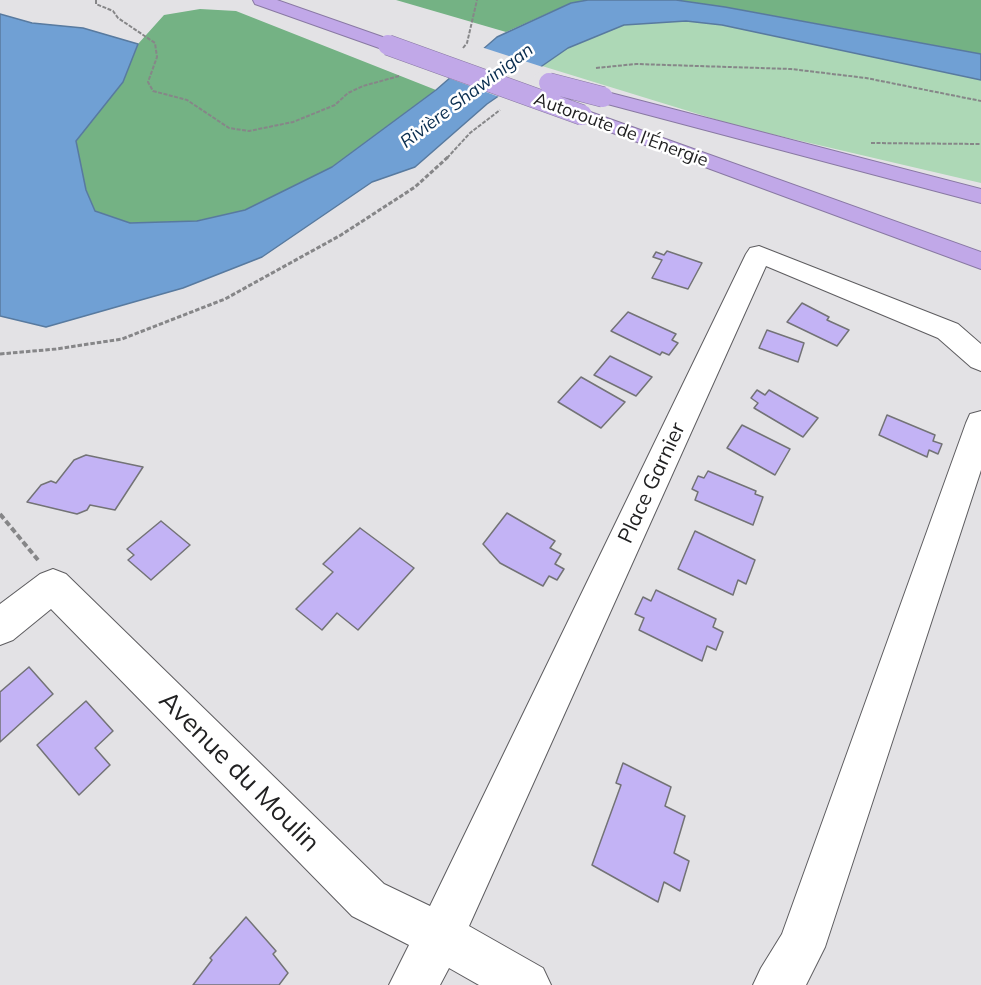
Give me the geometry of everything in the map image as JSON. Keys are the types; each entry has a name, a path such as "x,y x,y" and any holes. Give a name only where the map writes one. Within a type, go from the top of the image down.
{"highway":[{"name":"Autoroute de l'Énergie","path":"261,0 509,73 593,105 843,211 981,261"},
{"name":"Autoroute de l'Énergie","path":"302,0 396,41 593,105 981,239"},
{"path":"593,105 819,155 981,196"},
{"path":"843,211 981,270"}],"street":[{"name":"Place Garnier","path":"414,985 440,936 759,254 948,331 981,360"},
{"path":"778,985 801,947 981,423"},
{"name":"Avenue du Moulin","path":"0,627 53,586 368,900 440,936"},
{"path":"440,936 526,985"}],"path":[{"path":"96,0 96,4 113,11 118,18 155,44 157,57 148,82 153,91 187,100 229,128 249,131 293,122 335,105 348,93 363,86 382,81"},
{"path":"589,69 636,64 791,69 858,77 981,101"},
{"path":"0,354 56,349 122,339 225,298 341,235 416,187 439,167 470,133 504,107"},
{"path":"819,155 830,146 844,144 981,144"},
{"path":"0,514 33,551"}],"green space":[{"path":"396,0 588,0 571,3 506,32"},
{"path":"676,0 981,0 981,54 725,7"},
{"path":"200,9 236,11 436,90 332,167 245,210 197,221 130,223 95,211 86,190 76,141 123,82 138,44 164,15"},
{"path":"686,21 722,25 981,80 981,183 737,126 542,66 568,48 624,25"}],"water":[{"name":"Rivière Shawinigan","path":"588,0 676,0 981,54 981,80 722,25 686,21 624,25 568,48 487,104 415,167 372,182 262,257 183,288 46,327 0,316 0,14 32,23 83,28 138,44 123,82 76,141 86,190 95,211 130,223 197,221 245,210 332,167 436,90 497,37 571,3"}],"pier":[{"path":"481,47 546,68 502,98 446,77"}],"building":[{"path":"667,251 702,263 688,289 652,278 662,260 653,257 656,252 664,255"},
{"path":"802,303 829,317 827,320 849,330 837,346 787,322"},
{"path":"628,312 676,334 672,340 678,343 669,355 662,352 660,355 611,331"},
{"path":"767,330 804,343 798,362 759,348"},
{"path":"610,356 652,377 636,396 594,375"},
{"path":"581,377 625,402 601,428 558,402"},
{"path":"757,390 765,395 769,390 818,418 803,437 754,408 758,403 751,398"},
{"path":"887,415 935,435 933,441 942,444 938,454 929,450 927,457 879,435"},
{"path":"742,425 790,449 775,475 727,448"},
{"path":"86,455 143,467 115,510 90,505 87,510 77,514 27,502 41,485 51,481 56,483 74,460"},
{"path":"708,471 756,491 755,494 763,497 753,525 695,500 698,492 692,489 698,476 704,478"},
{"path":"507,513 555,541 550,548 561,554 555,564 564,569 557,580 549,576 543,586 500,563 483,544"},
{"path":"161,521 190,545 151,580 128,560 134,555 127,549"},
{"path":"360,528 414,568 358,630 337,613 322,630 296,609 333,572 323,564"},
{"path":"695,531 755,560 746,584 738,580 733,595 678,569"},
{"path":"656,590 716,619 713,627 723,632 716,650 707,646 702,661 639,630 644,618 635,614 643,597 651,601"},
{"path":"29,667 53,694 0,742 0,692"},
{"path":"86,701 113,731 95,748 110,765 79,795 37,745"},
{"path":"623,763 671,787 665,806 685,816 674,853 689,861 680,891 664,882 658,902 592,865 621,785 616,783"},
{"path":"246,917 276,951 273,954 288,973 279,985 193,985 212,960 210,958"}]}
